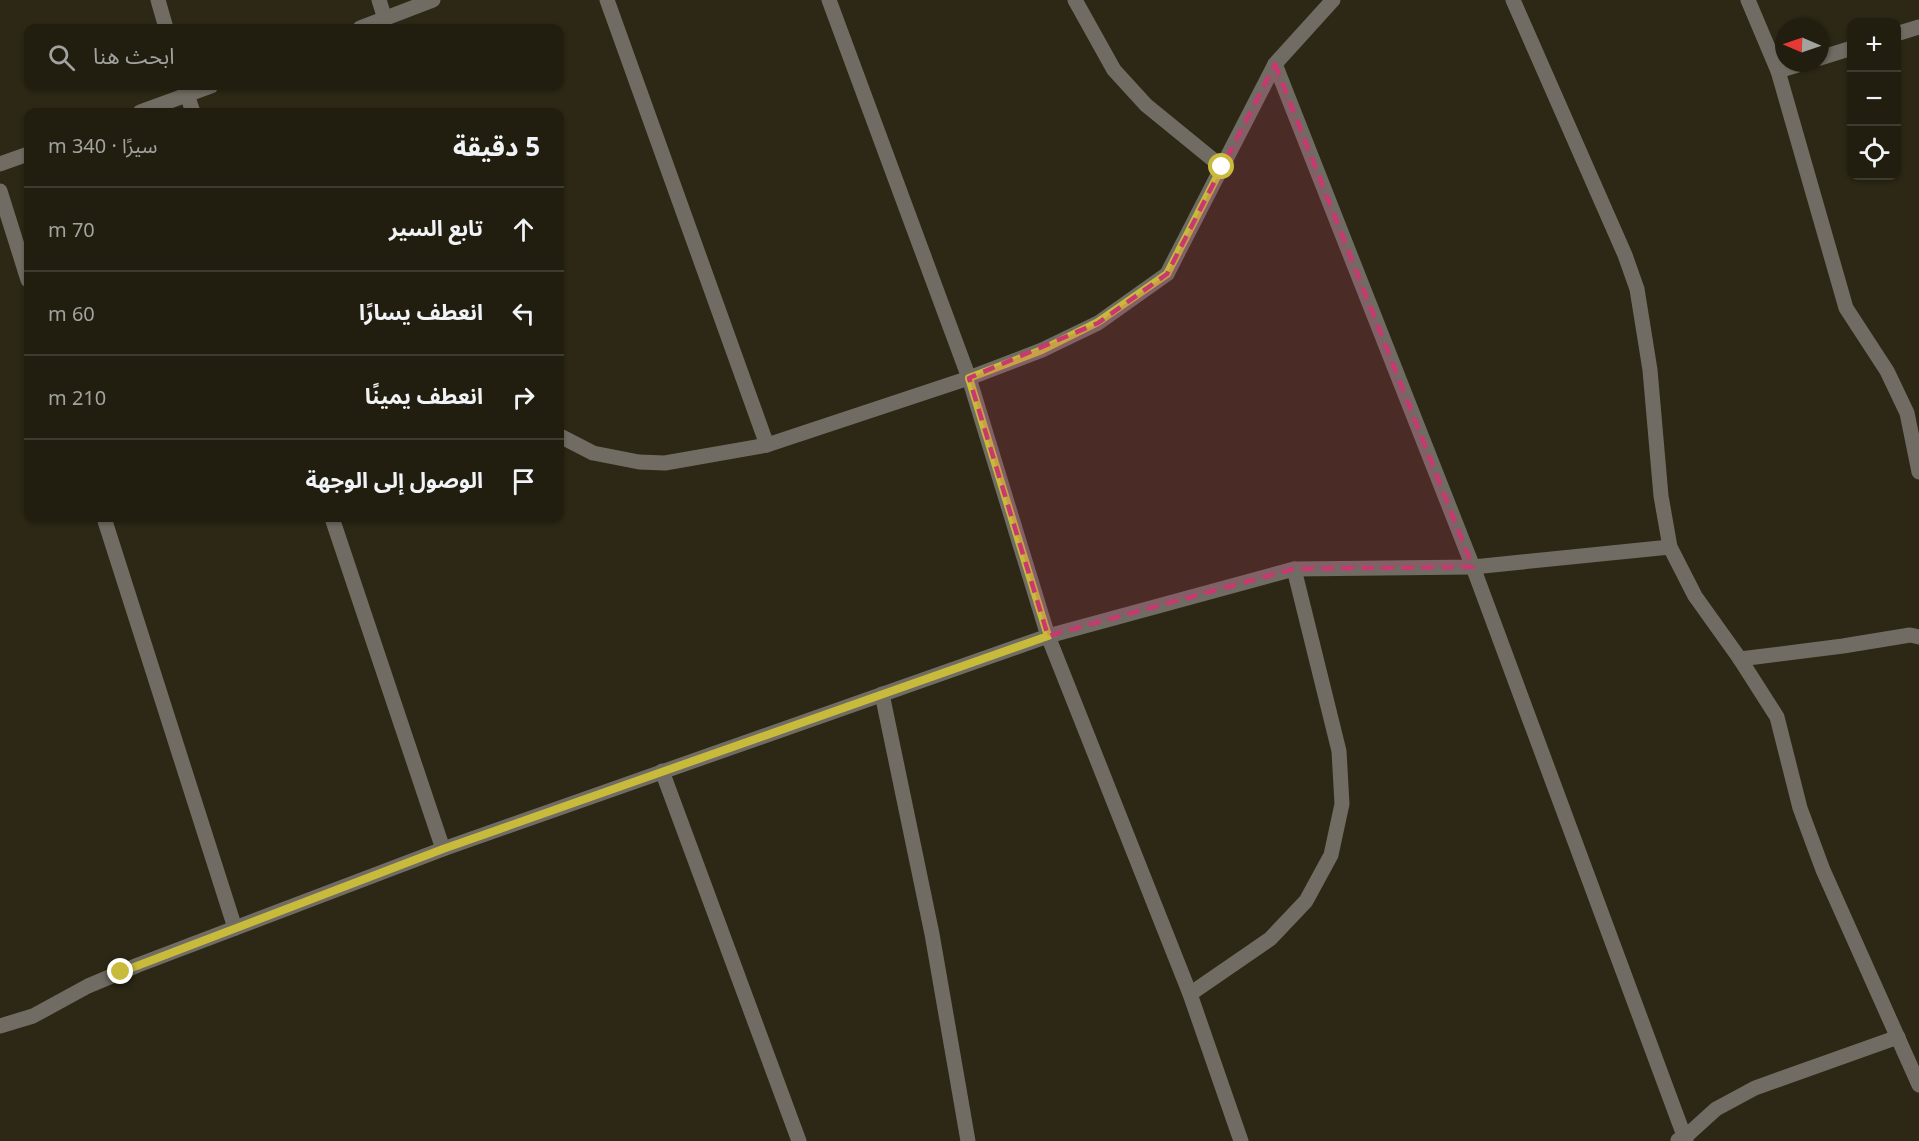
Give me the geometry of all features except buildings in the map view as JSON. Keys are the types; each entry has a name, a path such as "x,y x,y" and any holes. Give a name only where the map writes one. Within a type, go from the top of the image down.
{"street":[{"path":"158,0 165,24"},
{"path":"379,0 385,19"},
{"path":"371,24 433,0"},
{"path":"607,0 767,445"},
{"path":"829,0 969,378 1048,636 1190,994 1241,1141"},
{"path":"1075,0 1114,70 1146,105 1222,167"},
{"path":"564,438 593,453 639,462 665,463 767,445 969,378 1042,350 1098,322 1167,274 1275,64 1333,0"},
{"path":"1513,0 1625,255 1637,289 1650,370 1661,496 1670,547 1695,596 1740,659 1776,717 1800,808 1823,870 1919,1085"},
{"path":"1748,0 1775,64"},
{"path":"1901,32 1919,27"},
{"path":"1829,55 1847,49"},
{"path":"1275,64 1473,567 1682,1140 1716,1109 1755,1088 1898,1037"},
{"path":"1778,72 1846,308 1887,371 1907,413 1919,472"},
{"path":"148,108 185,90 192,108"},
{"path":"0,164 24,155"},
{"path":"0,191 24,267"},
{"path":"105,522 235,928"},
{"path":"333,522 443,849"},
{"path":"0,1026 33,1016 88,987 235,928 443,849 1048,636 1294,569 1473,567 1670,547"},
{"path":"1190,994 1270,939 1306,901 1331,855 1342,804 1339,751 1294,569"},
{"path":"1740,659 1910,635 1919,637"},
{"path":"882,694 932,934 968,1141"},
{"path":"662,771 799,1141"}],"highlighted area":[{"path":"1275,64 1473,567 1294,569 1048,636 969,378 1098,323 1167,274"}],"route":[{"path":"121,972 443,849 1048,636 969,378 1042,350 1098,322 1167,274 1222,167"}]}
